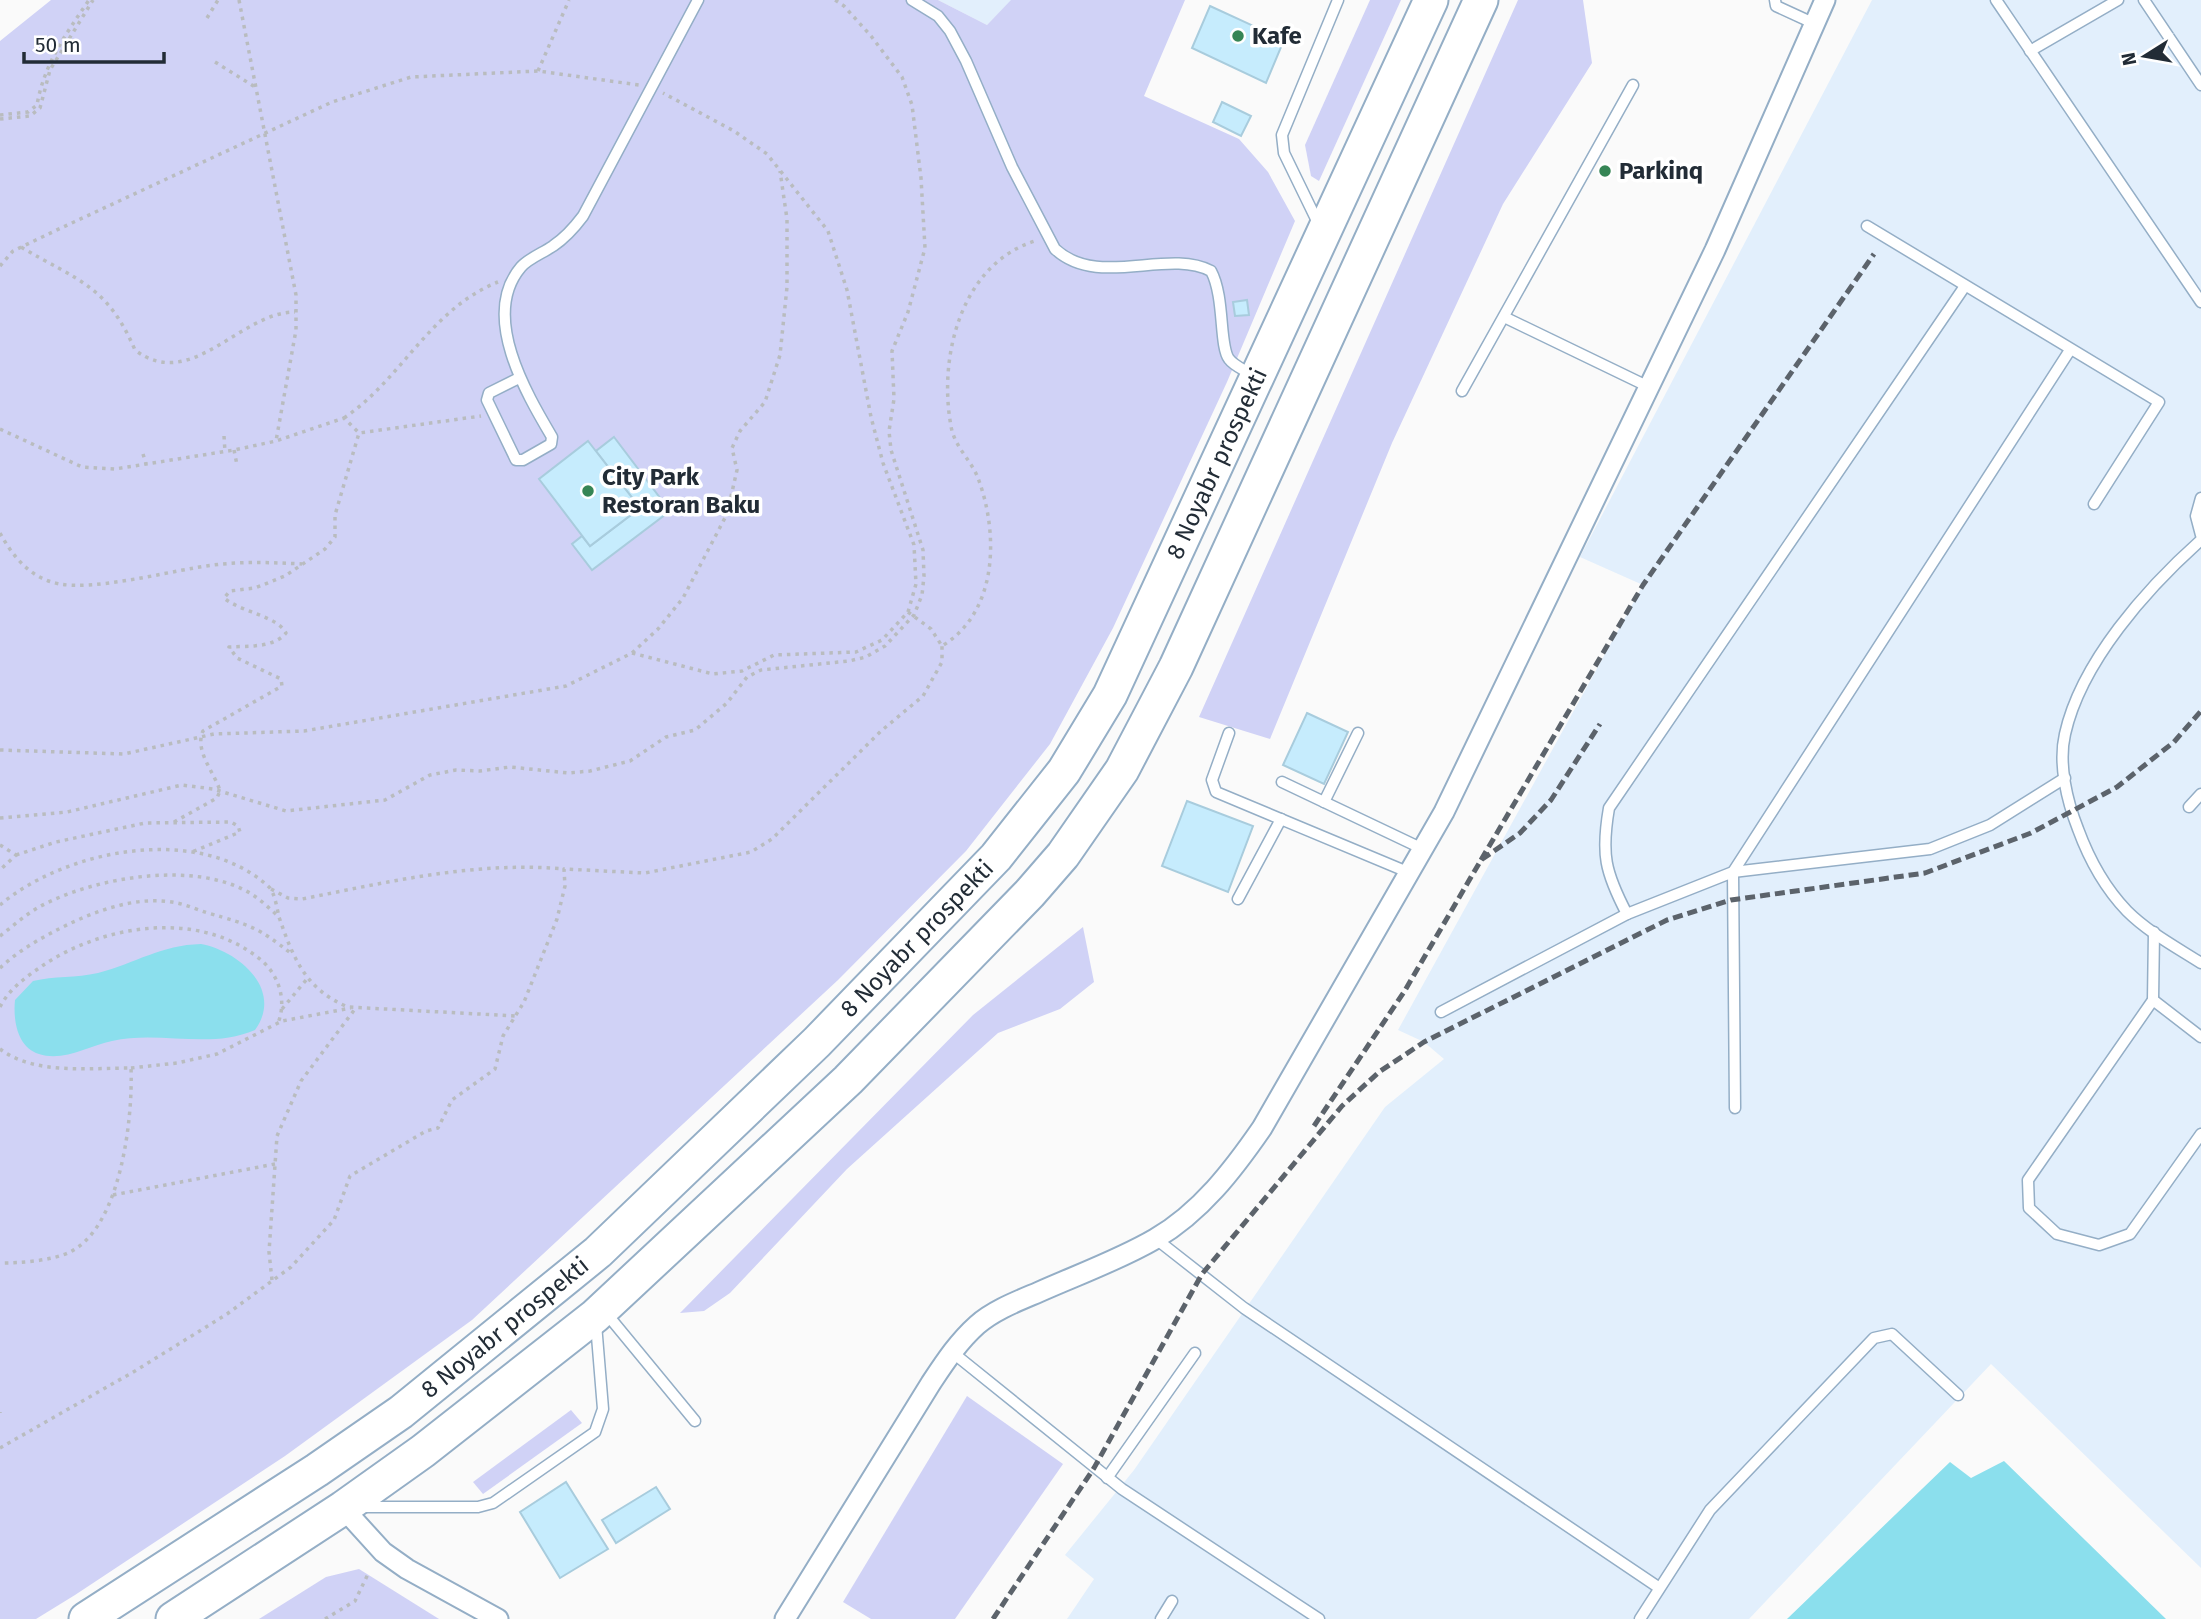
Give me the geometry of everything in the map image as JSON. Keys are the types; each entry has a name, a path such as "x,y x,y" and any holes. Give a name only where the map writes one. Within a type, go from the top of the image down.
{"highway":[{"name":"8 Noyabr prospekti","path":"86,1619 317,1470 401,1412 588,1260 817,1042 996,858 1064,771 1110,695 1325,236 1431,0"},
{"name":"8 Noyabr prospekti","path":"173,1619 423,1451 599,1313 848,1080 1030,893 1098,806 1122,770 1176,667 1481,0"}],"street":[{"path":"785,1619 951,1352 979,1324 1014,1303 1156,1238 1187,1217 1237,1165 1262,1128 1411,873 1479,743 1647,386 1715,250 1825,0"},
{"path":"343,1507 383,1552 469,1612 498,1619"}],"lane":[{"path":"519,378 489,393 487,400 516,460 523,460 551,444 552,437 519,378 509,340 507,298 512,279 523,264 554,246 583,216 698,0"},
{"path":"912,0 937,16 950,31 1012,167 1055,249 1066,259 1093,267 1193,266 1211,271 1221,298 1228,358 1257,378"},
{"path":"1325,236 1284,153 1282,135 1338,0"},
{"path":"1775,0 1776,6 1785,13 1813,23"},
{"path":"1996,0 2201,302"},
{"path":"2030,51 2118,0"},
{"path":"2144,0 2201,85"},
{"path":"1462,391 1633,85"},
{"path":"1867,226 2159,402 2094,504"},
{"path":"1627,914 1611,883 1603,844 1609,808 1965,286"},
{"path":"1504,317 1647,386"},
{"path":"1735,1108 1733,872 2070,350"},
{"path":"2201,498 2196,516 2201,538 2162,577 2091,667 2075,701 2064,737 2064,778 2081,837 2105,884 2128,911 2201,963"},
{"path":"1229,733 1212,788 1216,792 1411,873"},
{"path":"1324,802 1357,733"},
{"path":"1441,1012 1627,914 1733,872 1930,849 1990,825 2064,778"},
{"path":"1282,782 1424,849"},
{"path":"2189,807 2201,794"},
{"path":"1238,899 1281,819"},
{"path":"2154,932 2152,1000 2028,1180 2029,1208 2057,1234 2099,1245 2130,1234 2201,1135"},
{"path":"2152,1000 2201,1037"},
{"path":"1156,1238 1244,1308 1658,1587"},
{"path":"599,1313 695,1421"},
{"path":"343,1507 478,1507 493,1503 595,1432 603,1409 599,1313"},
{"path":"1640,1619 1658,1587 1710,1510 1874,1338 1892,1334 1958,1395"},
{"path":"951,1352 1107,1478 1320,1619"},
{"path":"1107,1478 1195,1353"},
{"path":"1161,1619 1172,1601"}],"path":[{"path":"0,117 28,112 37,105 41,83 53,54 91,0"},
{"path":"207,18 218,0"},
{"path":"239,0 296,295 296,330 276,441"},
{"path":"538,71 569,0"},
{"path":"0,818 67,812 182,785 220,791 286,811 384,800 430,775 456,769 480,771 510,767 568,773 612,766 630,761 666,737 695,730 727,703 747,677 761,670 866,657 885,646 914,615 922,595 923,550 891,450 890,431 894,399 892,351 908,312 925,248 917,138 912,105 902,77 871,36 844,6 835,0"},
{"path":"215,62 256,87"},
{"path":"0,266 21,247 332,102 411,77 538,71 627,82 652,89 734,131 767,154 828,231 847,290 871,417 883,463 915,545 916,584 908,612 882,640 856,652 774,655 742,671 713,674 632,653"},
{"path":"0,750 124,754 201,737 304,731 566,686 632,653 658,629 683,598 727,514 737,470 732,448 740,431 765,402 780,355 787,287 787,219 779,169"},
{"path":"942,646 955,639 974,616 988,573 991,547 989,523 977,475 951,429 947,387 956,330 966,301 978,282 1030,243 1040,239 1044,244"},
{"path":"21,247 66,270 95,290 125,325 135,350 159,361 193,359 229,342 257,321 284,312 296,313"},
{"path":"0,429 82,467 115,468 146,464 276,441 344,418 389,379 439,319 485,287 512,279"},
{"path":"359,433 472,418 493,412"},
{"path":"344,418 359,433"},
{"path":"220,791 204,755 201,737 210,726 282,686 281,679 237,658 229,647 261,646 281,638 286,633 283,626 237,608 224,598 230,591 254,588 285,576 325,549 335,537 335,515 359,433"},
{"path":"224,436 225,452"},
{"path":"234,450 237,465"},
{"path":"143,454 146,464"},
{"path":"0,533 21,564 41,578 61,584 151,577 248,562 304,564"},
{"path":"0,905 42,878 93,857 133,850 189,853 226,860 288,898 302,900 470,870 522,867 645,873 751,852 772,839 881,731 923,696 942,662 942,646 938,637 908,612"},
{"path":"174,822 216,798 220,791"},
{"path":"0,870 16,855 89,834 174,822 231,822 238,826 240,832 189,853"},
{"path":"0,845 16,855"},
{"path":"0,1448 227,1314 291,1267 334,1220 350,1176 426,1131 438,1128 452,1100 495,1069 503,1036 516,1016 557,919 565,886 564,869"},
{"path":"0,936 38,908 86,886 136,877 176,877 225,884 252,895 279,918"},
{"path":"271,888 279,918 307,979 328,999 356,1008"},
{"path":"0,968 23,949 80,919 100,911 150,902 176,903 236,919 270,936 295,957"},
{"path":"0,1007 19,983 75,947 125,932 162,928 205,933 228,939 244,948 274,975 282,1010"},
{"path":"278,1023 282,1010 307,979"},
{"path":"1,1048 11,1058 50,1066 131,1068 177,1063 217,1054 278,1023 356,1008 516,1016"},
{"path":"272,1280 270,1252 277,1136 302,1081 356,1008"},
{"path":"0,1263 69,1252 94,1227 113,1195 131,1124 131,1068"},
{"path":"113,1195 275,1164"},
{"path":"325,1619 355,1601 368,1574"}],"shaded area":[{"path":"51,0 938,0 987,25 1011,0 1185,0 1144,96 1239,139 1268,172 1295,221 1227,382 1113,628 1050,744 966,851 838,980 472,1320 285,1456 75,1595 36,1619 0,1619 0,41"},
{"path":"938,0 1012,0 987,25"},
{"path":"1370,0 1401,0 1319,181 1311,176 1305,145"},
{"path":"1518,0 1583,0 1592,63 1503,204 1392,443 1270,739 1199,717"},
{"path":"1872,0 2201,0 2201,1568 1991,1364 1749,1619 1067,1619 1094,1579 1065,1555 1134,1470 1385,1107 1444,1059 1424,1042 1398,1030 1643,585 1580,557"},
{"path":"1083,927 1094,982 1060,1009 998,1033 847,1169 730,1293 704,1311 680,1313 973,1015"},
{"path":"201,944 230,955 253,975 261,987 263,1015 255,1030 220,1039 130,1038 57,1056 39,1054 21,1039 16,1024 15,1000 33,981 98,973 161,951"},
{"path":"967,1396 1063,1464 955,1619 871,1619 843,1602"},
{"path":"571,1410 582,1423 483,1494 473,1482"},
{"path":"2004,1461 2166,1619 1787,1619 1950,1462 1971,1478"},
{"path":"359,1569 439,1619 259,1619 326,1577"}],"building":[{"path":"1210,6 1284,40 1266,83 1192,48"},
{"path":"1222,102 1251,116 1241,136 1213,122"},
{"path":"1247,300 1249,315 1235,316 1233,302"},
{"path":"614,437 670,511 592,570 572,544 582,536 590,546 640,508 596,451"},
{"name":"City Park Restoran Baku","path":"588,441 640,508 590,546 539,479"},
{"path":"1307,713 1348,732 1324,784 1283,765"},
{"path":"1187,801 1253,826 1228,892 1162,866"},
{"path":"566,1482 608,1549 560,1578 520,1512"},
{"path":"656,1487 670,1509 616,1543 602,1520"}],"railway":[{"path":"1481,860 1643,585 1874,254"},
{"path":"993,1619 1094,1468 1202,1274 1342,1106 1379,1072 1424,1042 1667,920 1731,900 1925,873 2031,833 2117,787 2174,742 2201,711"},
{"path":"1314,1126 1404,992 1481,860 1520,833 1551,800 1600,724"}],"place":[{"name":"Kafe","path":"1238,36"},
{"name":"Parkinq","path":"1605,171"},
{"name":"City Park Restoran Baku","path":"588,491"}]}
